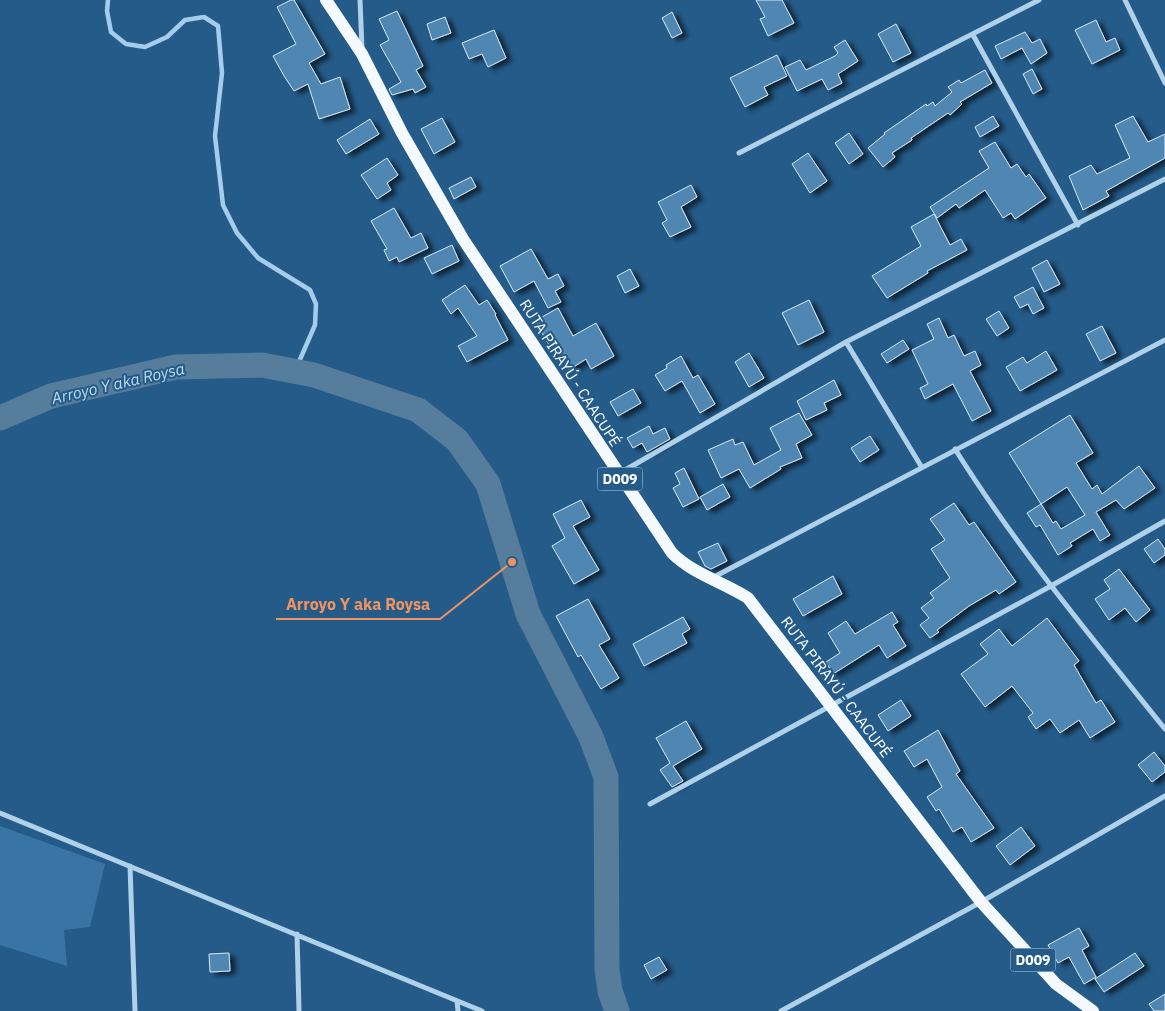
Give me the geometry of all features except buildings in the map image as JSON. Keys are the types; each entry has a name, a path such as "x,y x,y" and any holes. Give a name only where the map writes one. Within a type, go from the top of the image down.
{"main road":[{"name":"RUTA PIRAYÚ - CAACUPÉ","path":"326,0 362,54 402,133 463,239 617,475 672,553 684,565 726,584 748,598 981,902 1056,984 1092,1011"}],"street":[{"path":"360,0 362,54"},
{"path":"738,153 1039,0"},
{"path":"1125,0 1165,83"},
{"path":"973,35 1078,224"},
{"path":"617,475 846,342 1165,178"},
{"path":"712,578 921,466 1165,340"},
{"path":"846,342 921,466"},
{"path":"955,449 979,488 1051,586 1165,729"},
{"path":"650,804 1051,586 1165,521"},
{"path":"781,1011 981,902 1165,796"},
{"path":"0,813 482,1011"},
{"path":"130,866 135,1011"},
{"path":"297,934 299,1011"},
{"path":"457,1001 458,1011"}],"shaded area":[{"path":"0,826 105,864 90,927 64,930 67,966 0,945"}],"waterway":[{"path":"108,0 107,11 111,32 126,44 145,47 167,37 185,20 204,17 218,26 222,73 215,136 223,205 237,233 258,258 310,290 316,304 315,325 295,371"},
{"name":"Arroyo Y aka Roysa","path":"0,418 51,396 176,367 262,365 314,375 418,410 457,440 488,484 528,614 591,737 606,777 607,970 610,991 617,1011"}],"place":[{"name":"Arroyo Y aka Roysa","path":"512,562"}]}
